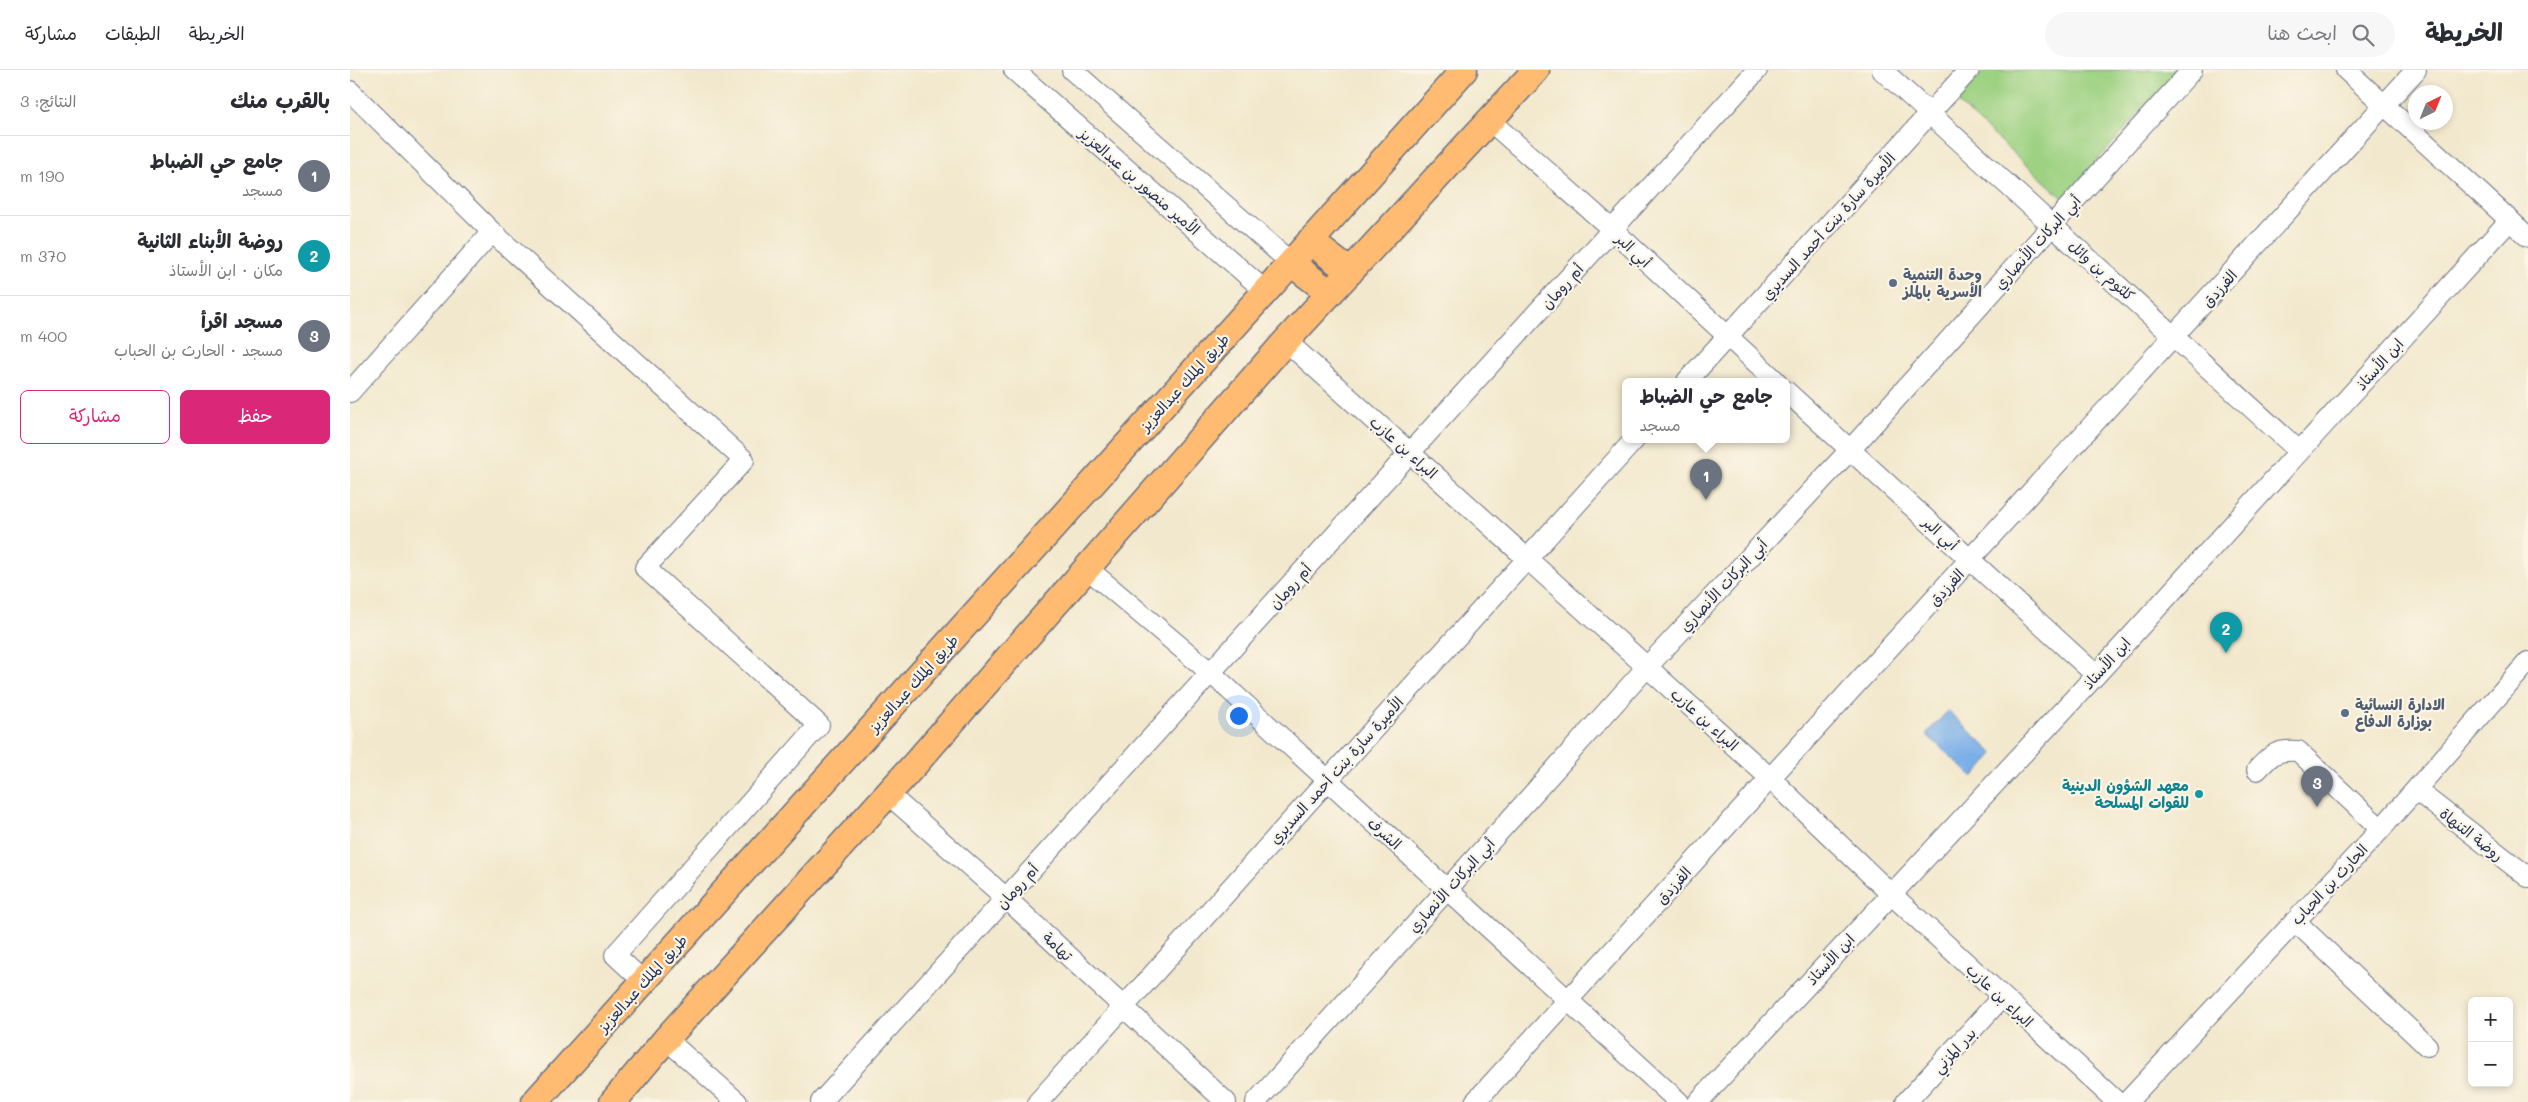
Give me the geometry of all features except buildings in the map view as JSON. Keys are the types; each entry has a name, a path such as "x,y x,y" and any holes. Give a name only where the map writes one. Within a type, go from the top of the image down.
{"main road":[{"name":"طريق الملك عبدالعزيز","path":"535,1102 1464,70"},
{"path":"613,1102 666,1039 888,794 1088,569 1286,341 1536,70"},
{"path":"1310,241 1350,272"},
{"path":"1291,263 1330,294"}],"street":[{"name":"الأمير منصور بن عبدالعزيز","path":"1014,70 1265,291"},
{"path":"1072,70 1291,263"},
{"name":"أم رومان","path":"821,1102 1757,70"},
{"name":"كلثوم بن وائل","path":"1882,70 2299,451"},
{"name":"الأميرة سارة بنت أحمد السديري","path":"1690,378 1969,70"},
{"name":"أبي البركات الأنصاري","path":"1256,1102 1647,666 1850,450 2192,70"},
{"path":"2346,70 2528,237"},
{"name":"الفرزدق","path":"1475,1102 2175,337 2416,70"},
{"path":"350,91 492,232 744,460 646,568 819,725 615,955 643,981"},
{"name":"أبي البر","path":"1490,120 1613,230 1773,378"},
{"name":"ابن الأستاذ","path":"1698,1102 2096,675 2510,220"},
{"path":"350,392 492,232"},
{"name":"البراء بن عازب","path":"1286,341 1770,778 1890,894 2117,1102"},
{"name":"أبي البر","path":"1790,395 2096,675"},
{"name":"الأميرة سارة بنت أحمد السديري","path":"1038,1102 1631,443"},
{"name":"الشرف","path":"1088,569 1210,673 1679,1102"},
{"name":"الحارث بن الحباب","path":"2127,1102 2416,790 2528,662"},
{"path":"2257,770 2270,756 2283,750 2298,751 2381,828"},
{"name":"روضة التنهاة","path":"2416,790 2528,877"},
{"name":"تهامة","path":"888,794 1006,898 1226,1102"},
{"path":"2294,921 2427,1046"},
{"name":"بدر المزني","path":"1906,1102 2002,997"},
{"path":"666,1039 737,1102"}],"green space":[{"path":"1985,70 2179,70 2063,198 1956,101"}],"water":[{"path":"1948,711 1994,754 1973,777 1926,734"}],"place":[{"name":"وحدة التنمية الأسرية بالملز","path":"1893,283"},
{"name":"جامع حي الضباط","path":"1706,500"},
{"name":"روضة الأبناء الثانية","path":"2226,653"},
{"name":"الادارة النسائية بوزارة الدفاع","path":"2345,713"},
{"name":"معهد الشؤون الدينية للقوات المسلحة","path":"2199,794"},
{"name":"مسجد اقرأ","path":"2317,807"}]}
